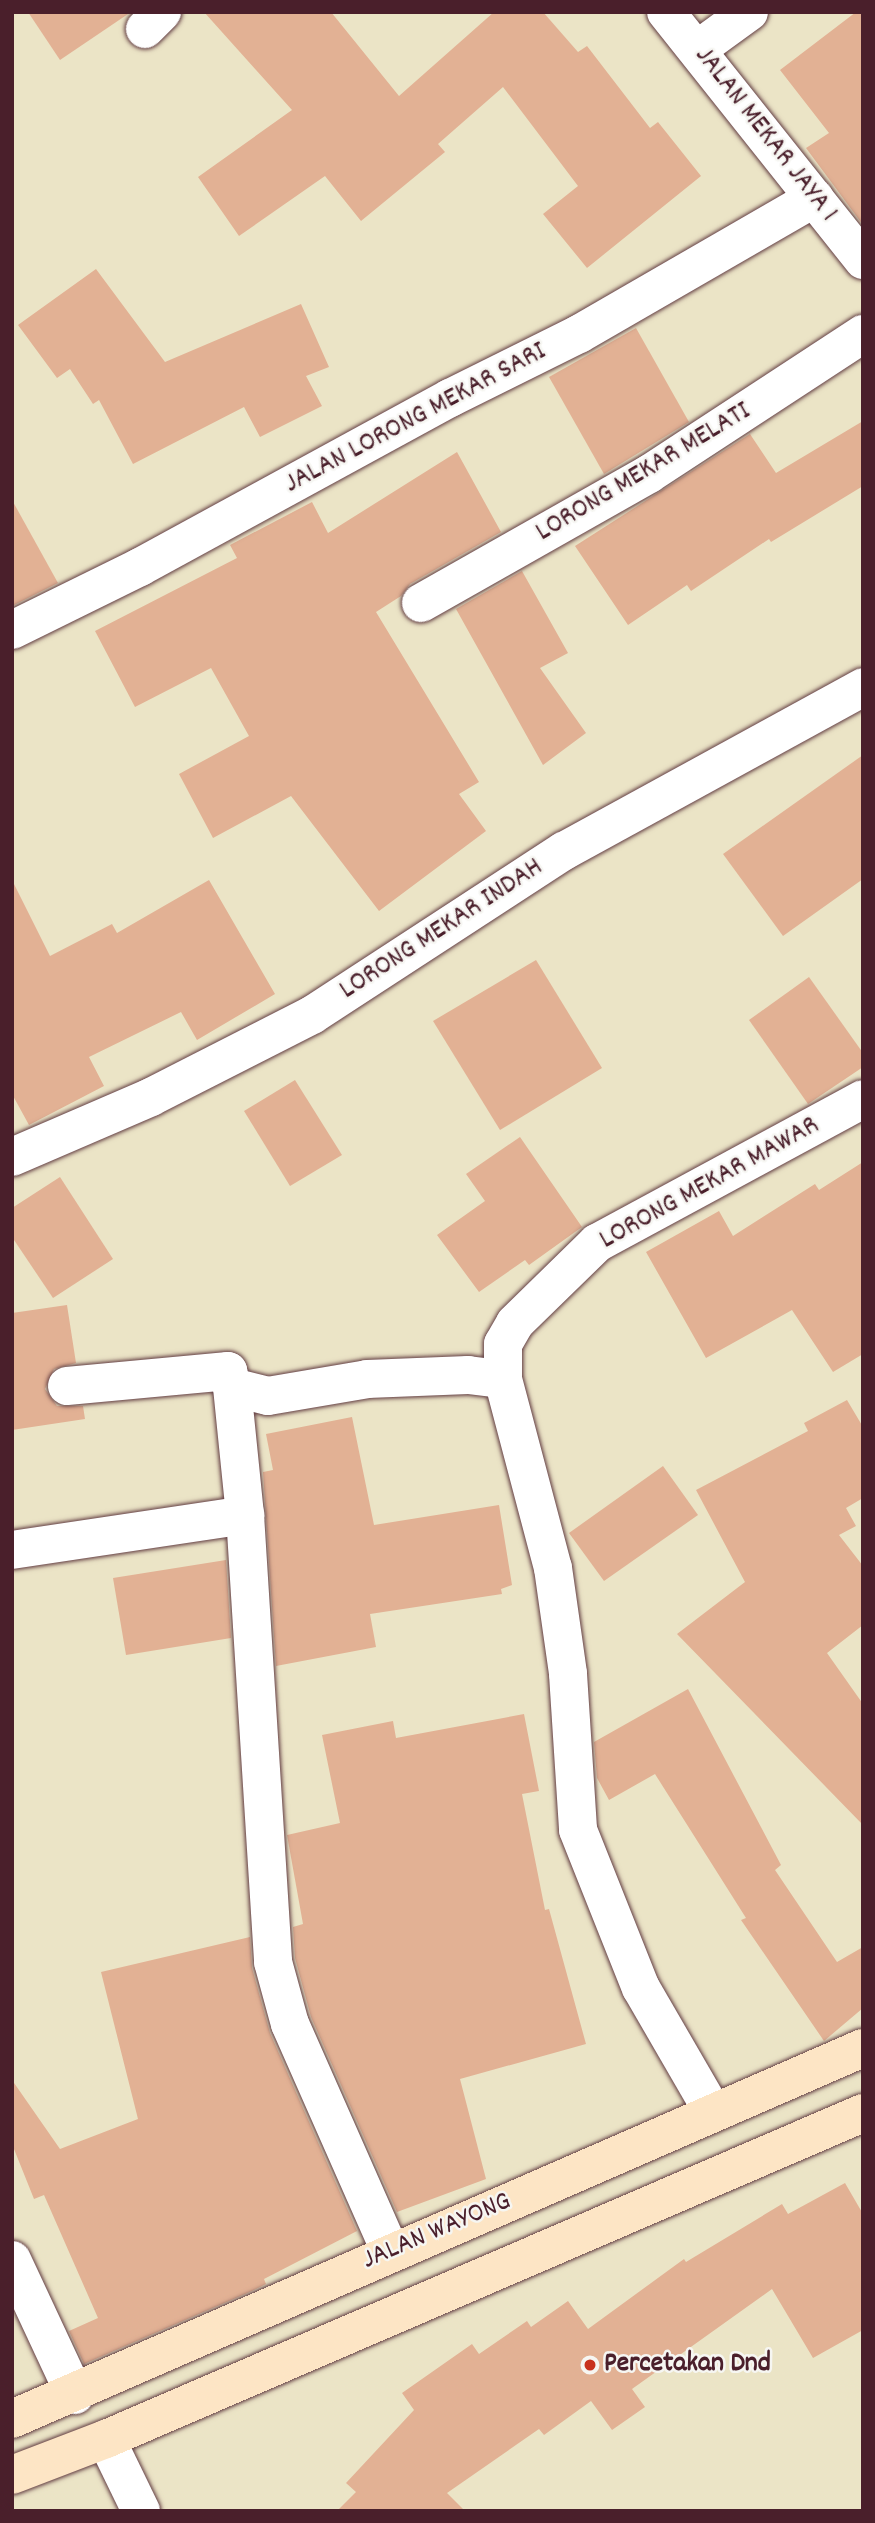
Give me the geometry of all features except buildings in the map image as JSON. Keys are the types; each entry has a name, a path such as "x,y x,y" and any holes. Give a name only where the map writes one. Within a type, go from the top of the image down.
{"street":[{"name":"JALAN MEKAR JAYA 1","path":"666,12 863,260"},
{"path":"698,49 749,12"},
{"name":"JALAN LORONG MEKAR SARI","path":"12,630 140,567 450,398 579,334 815,198"},
{"name":"LORONG MEKAR MELATI","path":"421,603 649,474 863,334"},
{"name":"LORONG MEKAR INDAH","path":"12,1157 151,1097 312,1015 564,851 863,687"},
{"name":"LORONG MEKAR MAWAR","path":"713,2112 642,1988 578,1830 568,1674 553,1568 503,1379 503,1345 515,1323 597,1244 863,1098"},
{"path":"67,1387 228,1371 232,1387 245,1516 272,1962 290,2024 390,2251"},
{"path":"232,1387 246,1394 268,1396 367,1379 468,1375 503,1379"},
{"path":"12,1550 245,1516"},
{"name":"JALAN WAYONG","path":"12,2419 75,2395 390,2251 863,2048"},
{"name":"JALAN WAYONG","path":"12,2475 106,2439 863,2113"},
{"path":"470,2217 491,2272"},
{"path":"12,2260 75,2395"},
{"path":"106,2439 141,2511"}],"place":[{"name":"Percetakan Dnd","path":"590,2365"}]}
